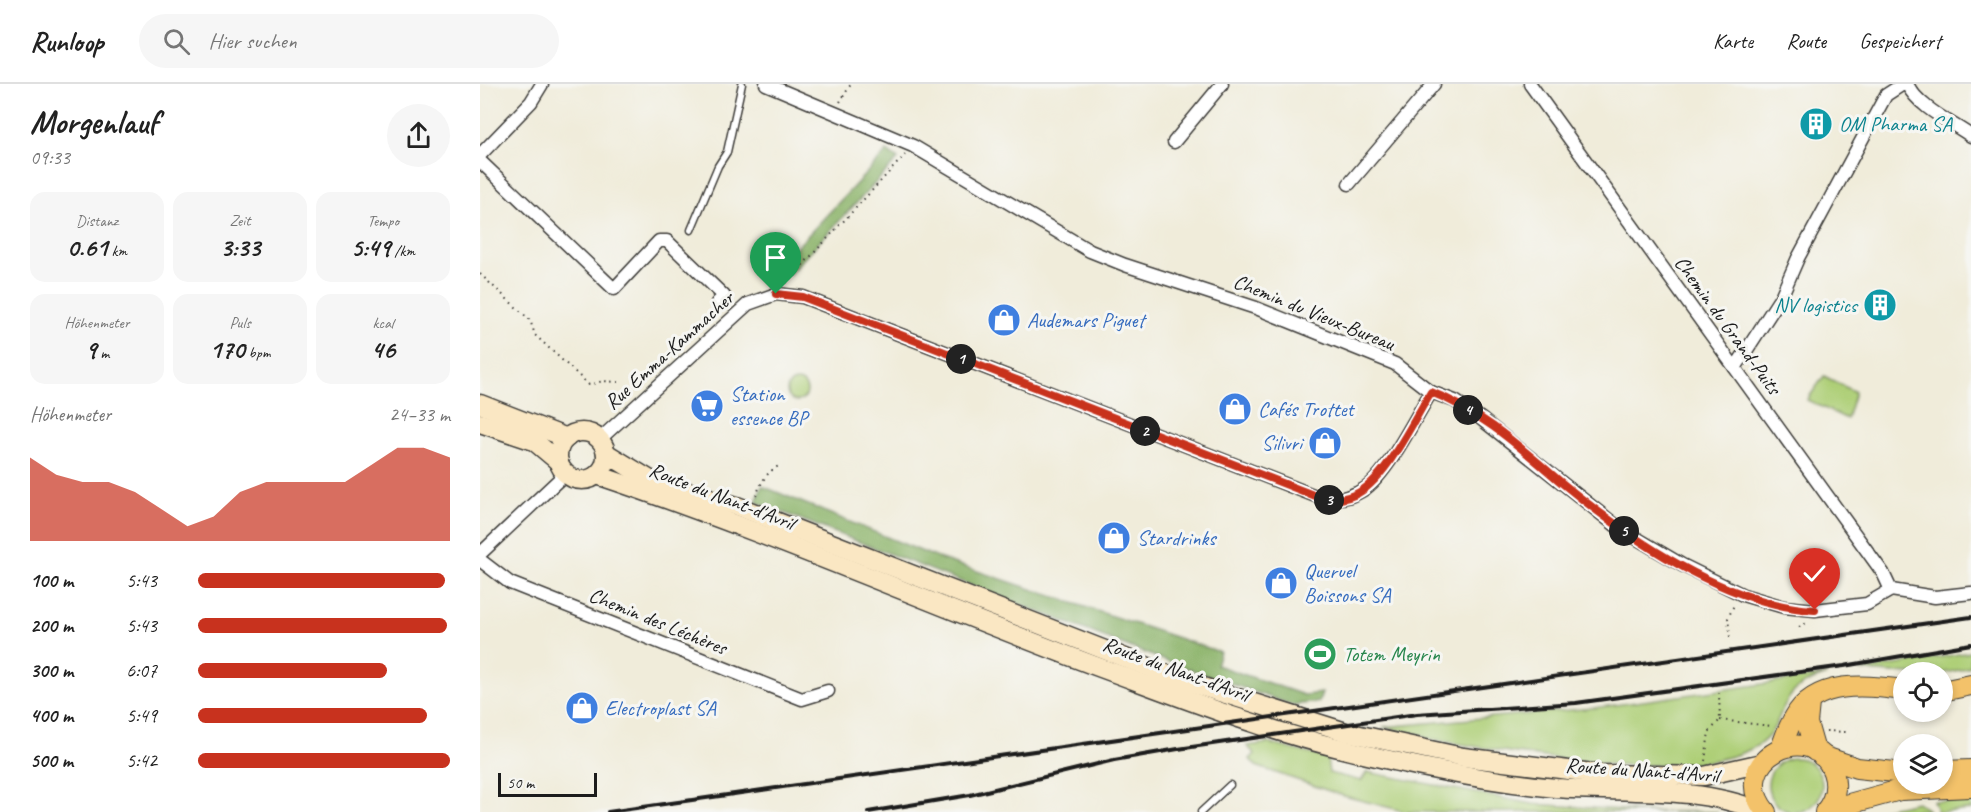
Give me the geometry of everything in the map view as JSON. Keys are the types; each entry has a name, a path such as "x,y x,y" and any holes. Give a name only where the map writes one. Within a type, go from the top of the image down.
{"main road":[{"path":"480,404 567,438"},
{"path":"480,423 534,441 562,468 585,480 597,475 603,469 603,446 584,432 567,438 558,453 562,468"},
{"name":"Route du Nant-d'Avril","path":"603,446 652,481 737,506 1184,681 1346,732 1463,757 1601,774 1679,777 1718,774 1762,763"},
{"name":"Route du Nant-d'Avril","path":"597,475 737,526 1176,696 1304,738 1456,774 1551,787 1702,796 1728,800 1764,812"},
{"path":"1953,689 1971,685"},
{"path":"1781,748 1794,717 1826,691 1866,686 1893,689"},
{"path":"1809,703 1807,723 1819,753 1830,765 1836,782 1835,794 1826,811"},
{"path":"1764,812 1755,789 1757,773 1762,763 1781,748 1797,745 1857,768 1893,772"},
{"path":"1953,771 1971,770"},
{"path":"1826,811 1900,790 1971,787"}],"street":[{"path":"480,155 531,102 542,84"},
{"name":"Chemin du Vieux-Bureau","path":"766,84 913,146 1090,251 1125,266 1256,308 1395,364 1431,392 1455,401 1473,413 1619,528 1647,546 1743,595 1784,607 1815,610 1867,604 1891,590"},
{"path":"1174,142 1222,84"},
{"path":"1349,184 1434,84"},
{"name":"Chemin du Grand-Puits","path":"1530,84 1688,299 1883,573 1891,590"},
{"path":"1735,368 1781,297 1798,258 1886,95 1905,84 1911,93 1971,136"},
{"path":"480,161 614,288 659,241 667,241 724,296 717,303"},
{"name":"Rue Emma-Kammacher","path":"603,446 748,304 776,294 803,297 1326,500 1349,497 1367,487 1379,475 1431,392"},
{"path":"480,554 562,468"},
{"name":"Chemin des Léchères","path":"480,560 492,572 510,583 802,699 828,691"},
{"path":"1891,590 1935,597 1971,593"}],"lane":[{"path":"691,230 718,166 727,152 742,84"},
{"path":"1201,812 1230,785"}],"path":[{"path":"840,103 851,84"},
{"path":"786,283 906,154"},
{"path":"480,274 530,320 535,335 589,385 603,381 618,382"},
{"path":"752,504 761,482 771,469 779,466"},
{"path":"1730,637 1728,618 1736,601"},
{"path":"1705,765 1709,732 1720,720 1719,693"},
{"path":"1720,720 1777,727"},
{"path":"1817,730 1846,732 1847,730"}],"green space":[{"path":"887,151 898,159 789,274 777,268"},
{"path":"1824,376 1855,392 1847,419 1807,400"},
{"path":"797,381 804,384 807,391 804,398 797,401 790,398 787,391 790,384"},
{"path":"762,486 938,558 1220,652 1216,665 1304,695 1322,693 1319,702 1292,705 1158,658 756,502"},
{"path":"1971,652 1971,666 1953,671 1953,662 1913,662"},
{"path":"1893,665 1893,673 1860,671"},
{"path":"1827,675 1808,682 1791,695 1772,732 1760,744 1719,759 1680,764 1637,765 1545,757 1425,738 1423,735 1383,727 1594,708"},
{"path":"1268,743 1327,758 1329,773 1361,781 1367,772 1533,804 1654,812 1407,812 1344,796 1256,766 1250,759 1255,754 1247,746"},
{"path":"1790,758 1800,758 1810,762 1818,770 1822,785 1818,800 1810,808 1800,812 1790,812 1780,808 1772,800 1768,790 1768,780 1772,770 1780,762"},
{"path":"1933,801 1971,801 1971,810 1938,812"},
{"path":"1917,802 1928,810 1871,812"}],"railway":[{"path":"608,812 1971,617"},
{"path":"868,812 970,795 1114,760 1178,749 1417,714 1576,703 1844,666 1971,644"}],"place":[{"name":"OM Pharma SA","path":"1816,124"},
{"name":"NV logistics","path":"1880,305"},
{"name":"Audemars Piguet","path":"1004,320"},
{"name":"Station essence BP","path":"707,406"},
{"name":"Cafés Trottet","path":"1235,409"},
{"name":"Silivri","path":"1325,443"},
{"name":"Stardrinks","path":"1114,538"},
{"name":"Queruel Boissons SA","path":"1281,583"},
{"name":"Totem Meyrin","path":"1320,654"},
{"name":"Electroplast SA","path":"582,708"}],"route":[{"path":"776,294 803,297 1326,500 1355,495 1379,475 1431,392 1455,401 1467,409 1523,450 1619,528 1647,546 1743,595 1784,607 1815,610"}]}
